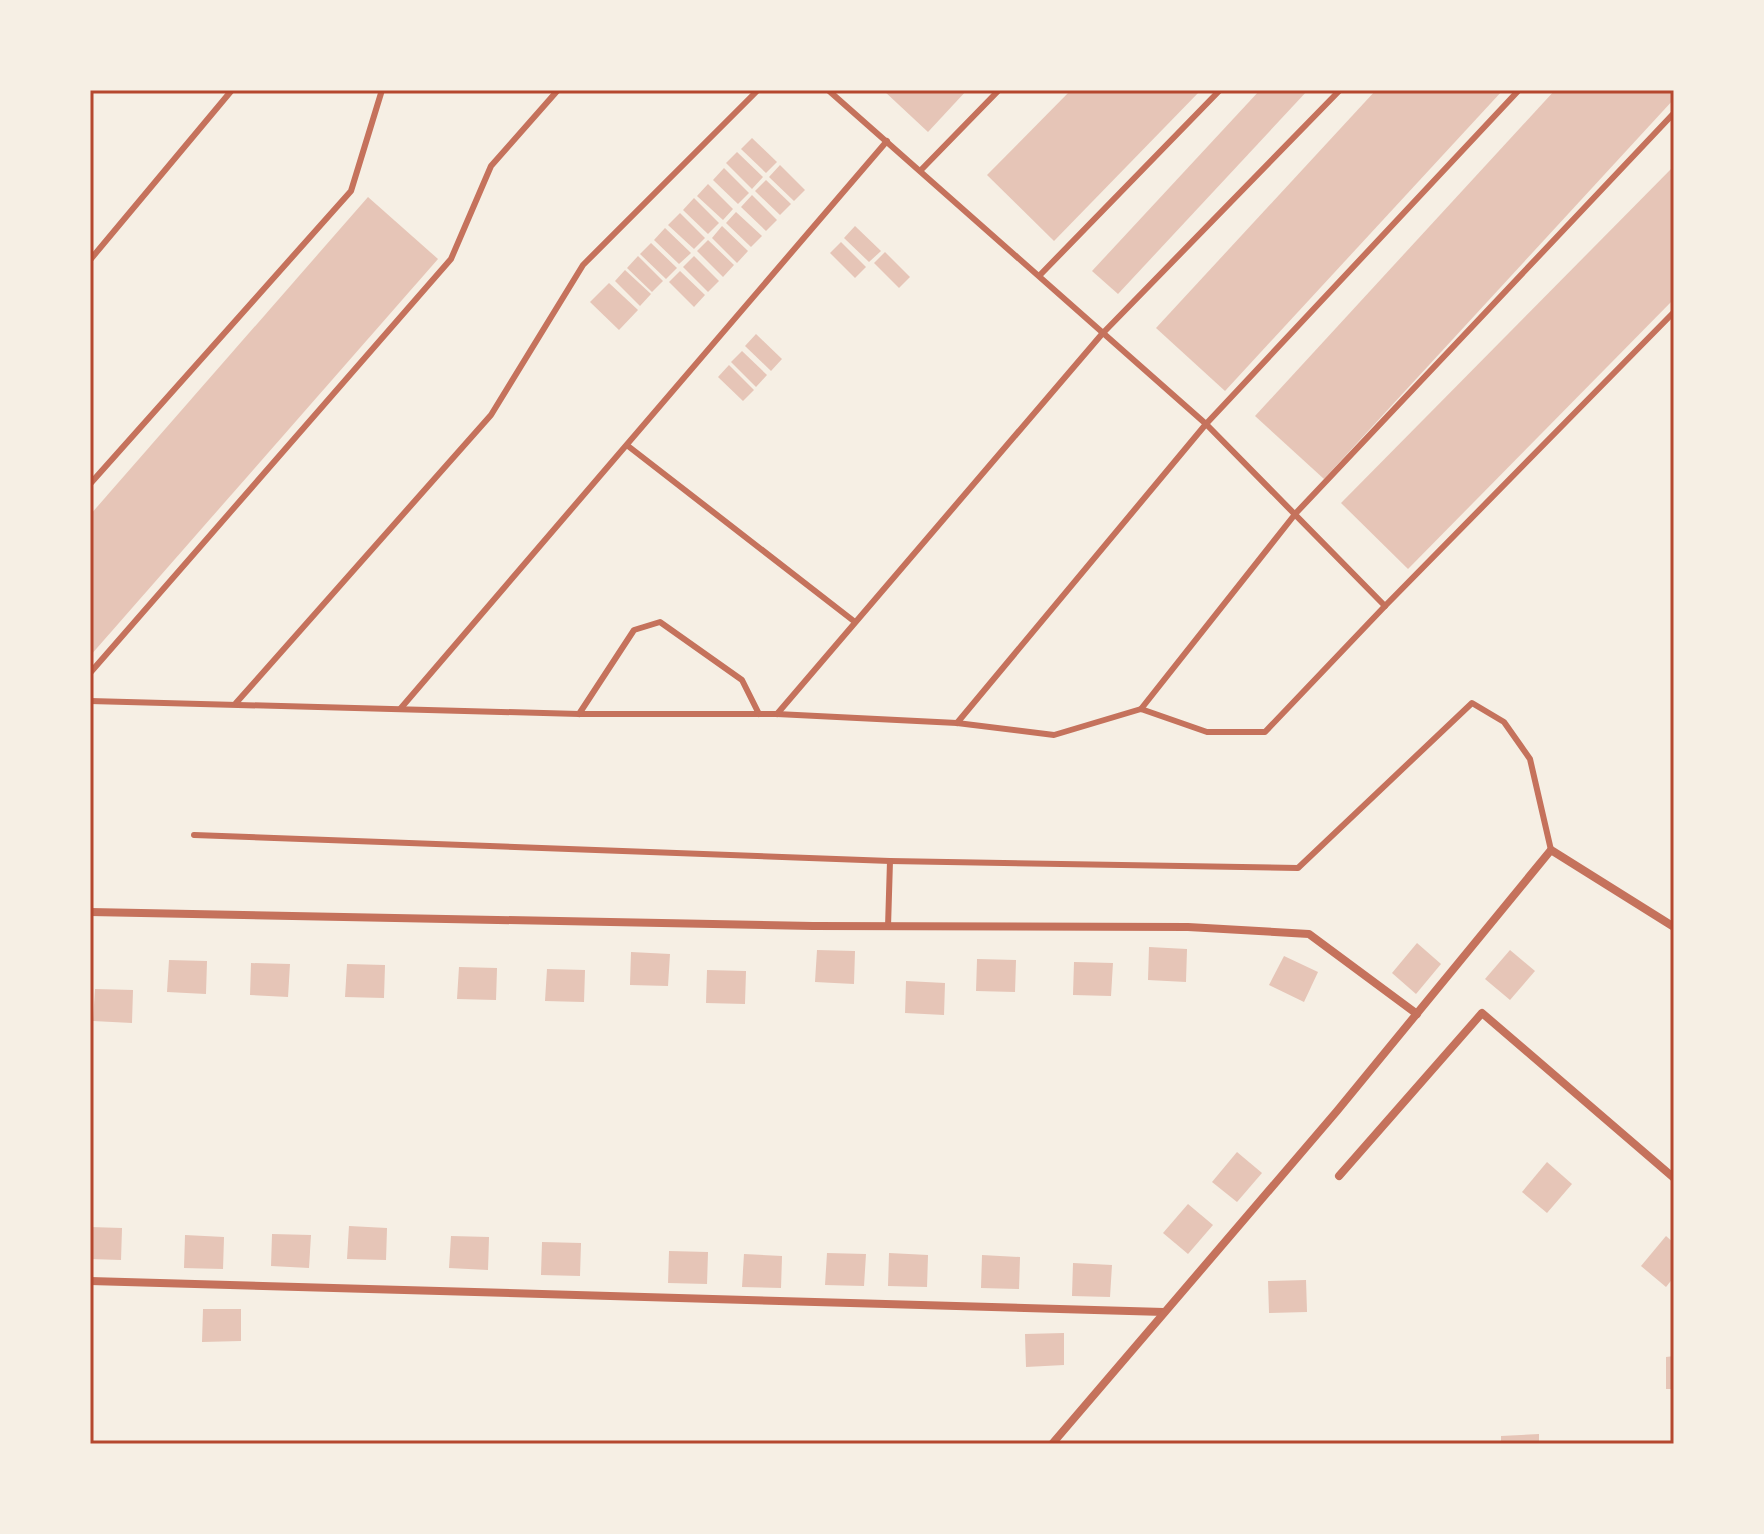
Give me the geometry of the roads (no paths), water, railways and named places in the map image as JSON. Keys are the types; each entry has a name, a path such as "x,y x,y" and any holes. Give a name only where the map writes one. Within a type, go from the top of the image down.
{"street":[{"path":"1052,1444 1417,1014 1551,850 1674,927"},
{"path":"90,912 888,927 1188,927 1309,934 1417,1014"},
{"path":"1339,1176 1482,1013 1674,1178"},
{"path":"90,1281 1164,1312"}],"lane":[{"path":"90,260 232,90"},
{"path":"90,484 351,191 382,90"},
{"path":"90,673 451,259 491,166 558,90"},
{"path":"236,703 491,415 583,265 758,90"},
{"path":"828,90 1206,424 1385,606"},
{"path":"921,170 999,90"},
{"path":"1040,275 1220,90"},
{"path":"777,714 1102,334 1340,90"},
{"path":"957,723 1206,424 1519,90"},
{"path":"90,701 579,714 777,714 957,723 1054,735 1141,709 1296,513 1674,113"},
{"path":"401,708 887,141"},
{"path":"1141,709 1207,732 1265,732 1674,312"},
{"path":"628,446 855,622"},
{"path":"579,714 634,630 660,622 742,680 759,714"},
{"path":"194,835 890,861 1298,868 1472,703 1504,722 1530,759 1551,850"},
{"path":"888,927 890,861"}]}
